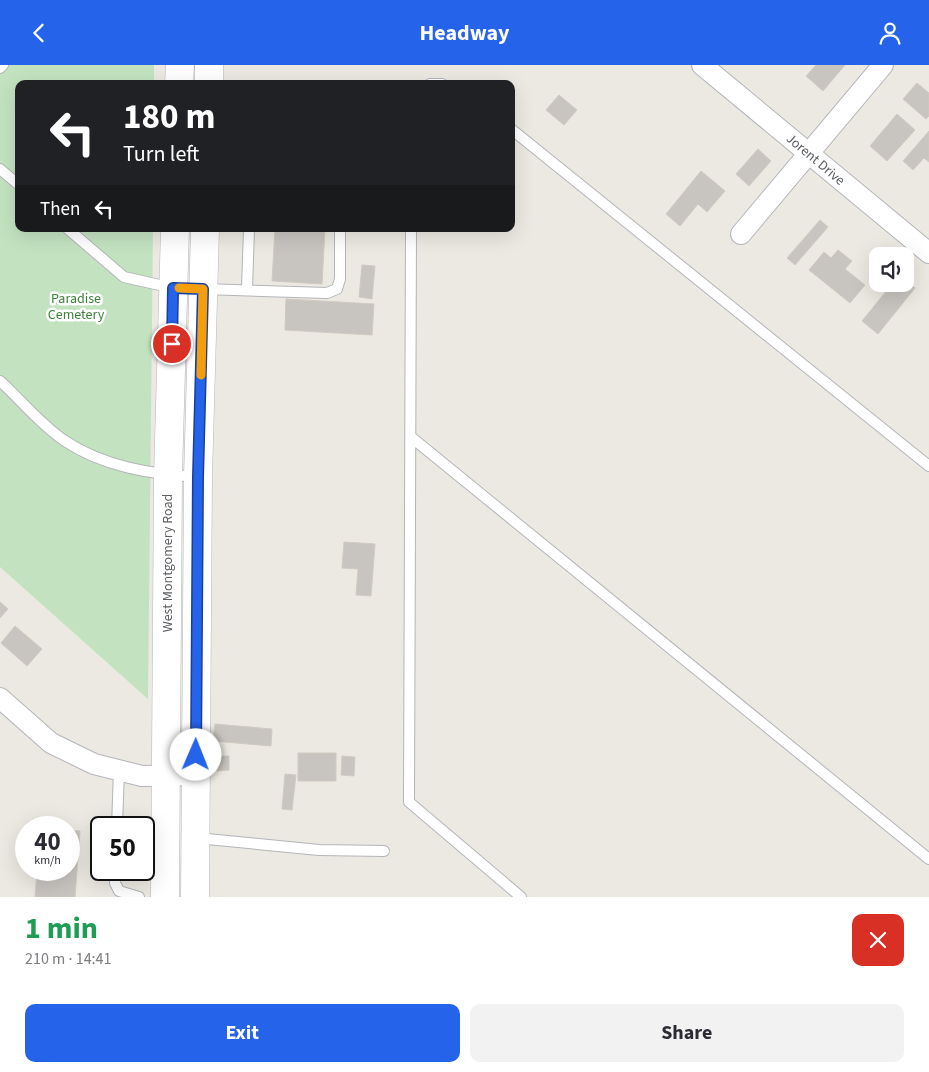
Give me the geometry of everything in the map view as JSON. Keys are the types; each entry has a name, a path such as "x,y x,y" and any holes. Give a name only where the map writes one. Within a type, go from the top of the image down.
{"main road":[{"path":"179,80 180,65"},
{"path":"209,65 209,80"},
{"name":"West Montgomery Road","path":"155,848 166,775 168,475 175,232"},
{"path":"195,897 198,477 205,232"},
{"name":"West Montgomery Road","path":"155,859 165,897"}],"street":[{"name":"Jorent Drive","path":"702,65 929,253"},
{"path":"741,234 883,65"},
{"path":"0,698 51,743 94,764 142,775 196,775"}],"lane":[{"path":"515,132 929,466"},
{"path":"0,169 15,182"},
{"path":"72,232 124,277 173,288 327,293 337,289 340,279 340,232"},
{"path":"247,289 249,232"},
{"path":"412,232 409,802 521,897"},
{"path":"0,381 64,440 94,458 168,475 198,477"},
{"path":"411,437 929,859"},
{"path":"117,816 119,770"},
{"path":"196,838 319,850 384,851"},
{"path":"115,881 119,891 135,897"}],"green space":[{"name":"Paradise Cemetery","path":"0,65 154,65 154,80 15,80 15,232 153,232 148,699 0,567"}],"building":[{"path":"816,65 845,65 823,91 806,76"},
{"path":"917,83 929,93 929,116 926,119 903,99"},
{"path":"559,95 577,110 564,125 546,110"},
{"path":"897,114 915,130 887,161 870,146"},
{"path":"929,131 929,162 924,158 913,170 903,161"},
{"path":"758,149 771,161 749,186 736,174"},
{"path":"701,171 725,191 707,212 698,204 680,226 666,214"},
{"path":"820,220 828,227 795,265 787,258"},
{"path":"275,232 325,232 322,284 272,281"},
{"path":"838,250 852,261 845,269 865,285 850,303 809,270 824,252 831,258"},
{"path":"362,265 375,266 372,299 359,297"},
{"path":"886,292 912,292 878,334 862,321"},
{"path":"286,299 374,304 372,335 285,330"},
{"path":"344,542 375,544 371,596 356,595 358,569 342,568"},
{"path":"0,602 8,609 0,618"},
{"path":"15,626 42,649 27,666 1,643"},
{"path":"215,724 272,729 271,746 213,741"},
{"path":"298,753 336,753 336,781 298,781"},
{"path":"216,756 229,756 229,770 217,771"},
{"path":"342,756 355,757 354,776 341,775"},
{"path":"285,774 296,775 292,810 282,809"},
{"path":"36,881 76,881 75,897 35,897"}],"slow traffic":[{"path":"179,288 203,289 201,375"}],"route":[{"path":"172,344 173,288 203,289 198,477 196,755"}]}
